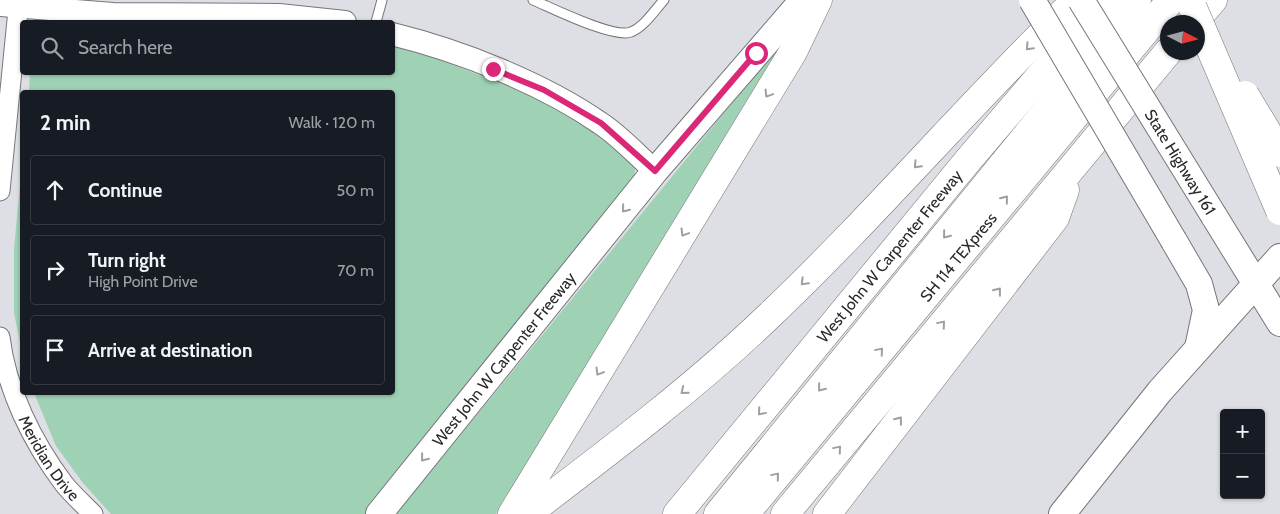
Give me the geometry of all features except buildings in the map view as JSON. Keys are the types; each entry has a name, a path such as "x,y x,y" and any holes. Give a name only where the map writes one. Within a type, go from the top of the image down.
{"highway":[{"path":"512,514 793,52 818,0"},
{"path":"527,514 693,383 769,317 836,251 1031,44 1076,0"},
{"name":"West John W Carpenter Freeway","path":"677,514 964,166 1105,0"},
{"name":"SH 114 TEXpress","path":"718,514 1137,0"},
{"path":"1192,6 1280,153"},
{"path":"1192,6 1280,211"},
{"name":"SH 114 TEXpress","path":"745,514 1192,6"},
{"path":"785,514 1161,60"},
{"path":"827,514 1055,218 1075,163"}],"main road":[{"name":"West John W Carpenter Freeway","path":"379,514 655,171 803,0"},
{"path":"1032,0 1200,284 1206,310 1198,349"},
{"name":"State Highway 161","path":"1081,0 1280,323"},
{"path":"1062,514 1160,391 1257,285 1280,257"}],"street":[{"path":"0,191 12,4 113,14 204,12 279,15 327,20"},
{"path":"395,35 434,45 544,90 601,123 655,171"},
{"name":"Meridian Drive","path":"0,337 12,387 32,433 64,484 93,514"}],"lane":[{"path":"377,20 382,0"},
{"path":"533,0 614,34 630,33 644,23 664,0"}],"green space":[{"path":"782,42 496,514 396,514"},
{"path":"395,47 435,58 523,92 601,134 632,161 635,169 634,179 367,514 111,514 83,483 56,446 35,395 395,395 395,90 29,90 30,75 395,75"},
{"path":"20,186 20,342 14,313 14,249"}],"route":[{"path":"493,69 544,90 601,123 655,171 756,53"}]}
